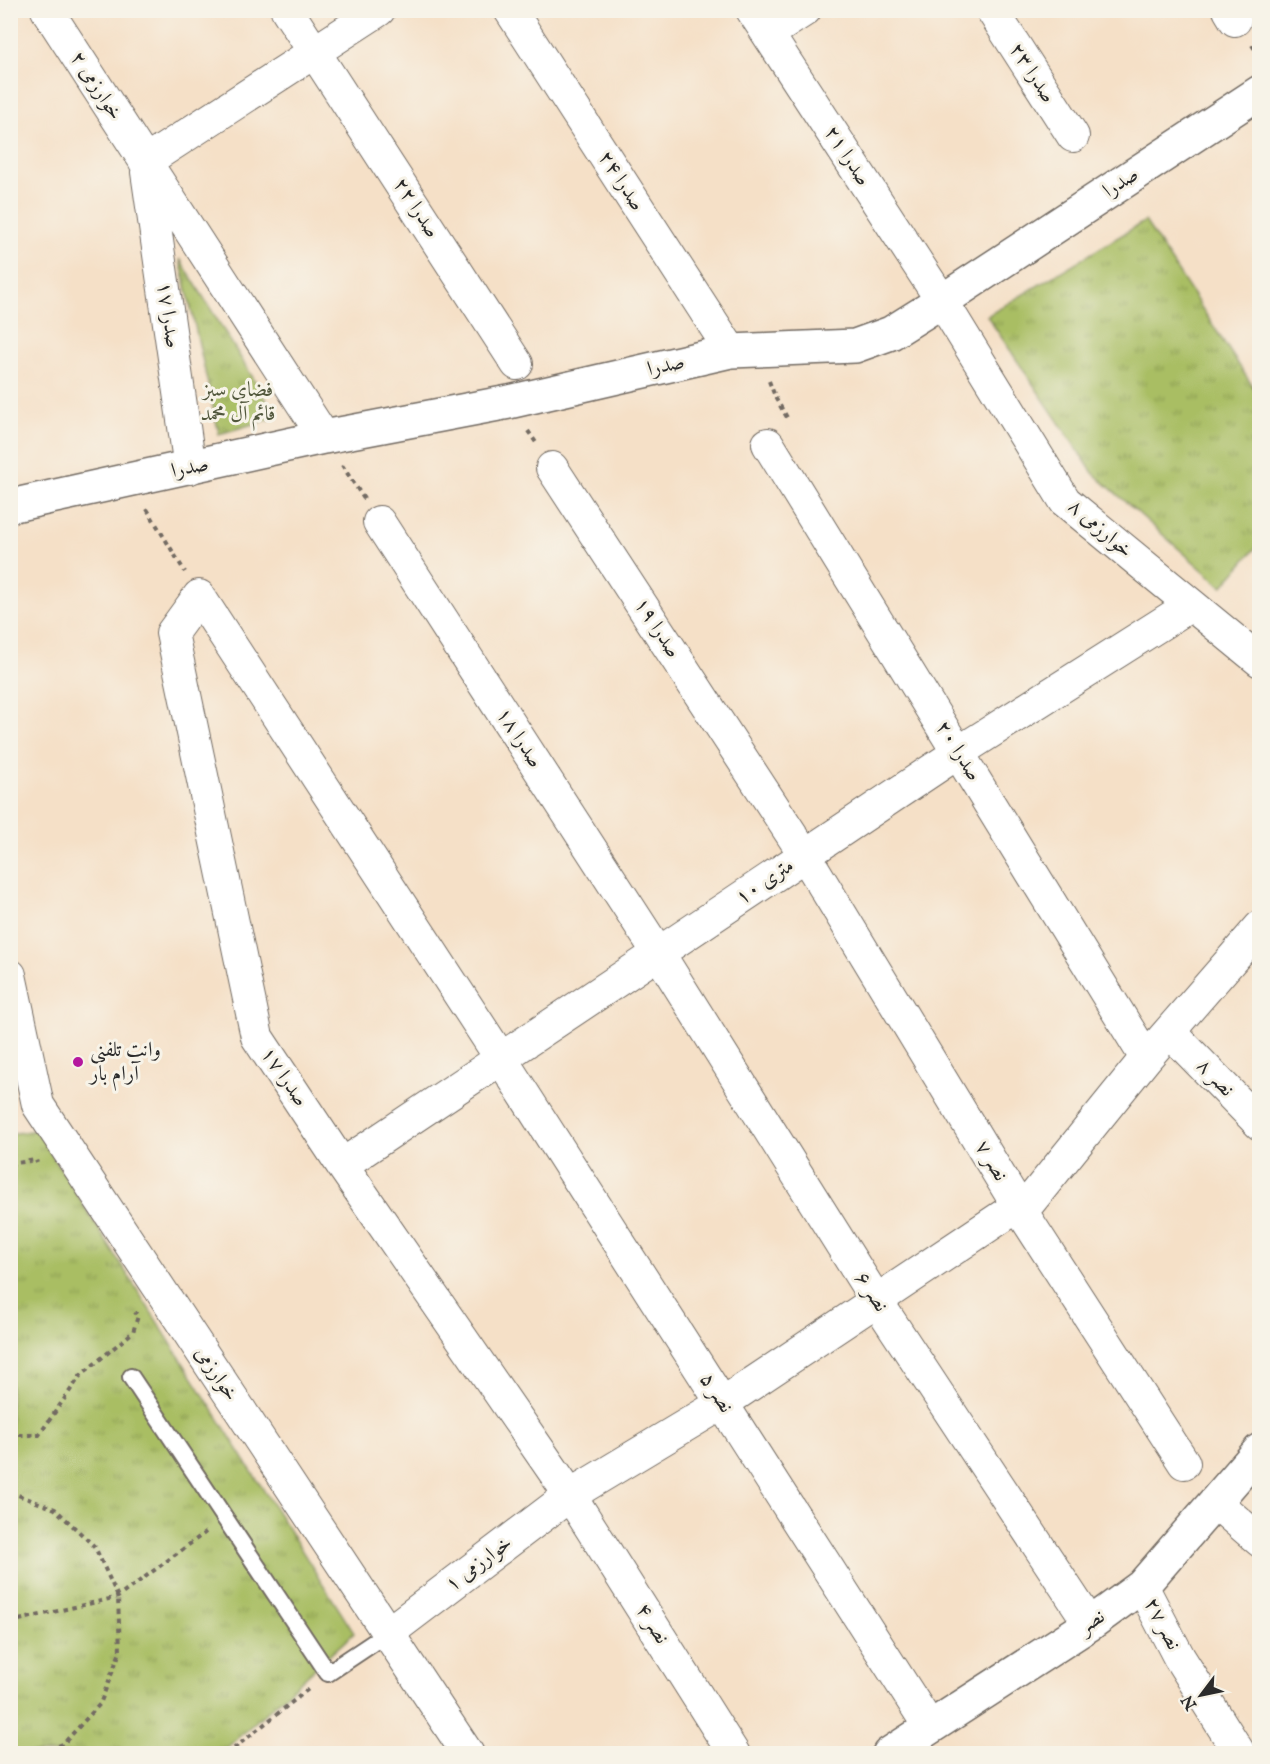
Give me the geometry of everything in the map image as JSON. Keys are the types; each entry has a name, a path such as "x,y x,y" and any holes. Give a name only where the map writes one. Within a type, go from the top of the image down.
{"street":[{"name":"خوارزمی ۲","path":"47,10 324,437"},
{"name":"صدرا ۲۲","path":"287,10 517,364"},
{"path":"146,162 379,10"},
{"name":"صدرا ۲۴","path":"510,10 744,351"},
{"path":"760,22 805,10"},
{"name":"صدرا ۲۳","path":"992,10 1073,136"},
{"name":"صدرا ۲۱","path":"760,22 942,301"},
{"name":"صدرا","path":"10,506 324,437 509,402 744,351 855,346 891,333 1260,92"},
{"name":"صدرا ۱۷","path":"146,162 190,468"},
{"name":"خوارزمی ۸","path":"942,301 1065,501 1260,661"},
{"name":"صدرا ۲۰","path":"768,444 1146,1058"},
{"name":"صدرا ۱۹","path":"552,468 805,855"},
{"name":"صدرا ۱۸","path":"379,522 659,954"},
{"name":"صدرا ۱۷","path":"199,596 172,633 257,1037 342,1165 570,1495"},
{"name":"نصر ۵","path":"199,596 502,1060 929,1726"},
{"name":"۱۰ متری","path":"342,1165 502,1060 958,752 1191,605"},
{"name":"نصر ۷","path":"805,855 1018,1206 1184,1463"},
{"path":"1146,1058 1260,927"},
{"name":"نصر ۶","path":"659,954 876,1300 1090,1624"},
{"name":"خوارزمی","path":"10,975 38,1105 468,1754"},
{"name":"نصر ۸","path":"1170,1032 1260,1124"},
{"name":"خوارزمی ۱","path":"388,1633 570,1495 723,1403 1018,1206 1024,1209 1146,1058"},
{"name":"نصر","path":"889,1754 1090,1624 1143,1586 1260,1450"},
{"name":"نصر ۴","path":"570,1495 734,1754"},
{"path":"1215,1502 1260,1541"},
{"name":"نصر ۲۷","path":"1143,1586 1179,1657 1240,1754"}],"lane":[{"path":"131,1377 328,1673 388,1633"}],"path":[{"path":"744,351 793,427 768,444"},
{"path":"509,402 552,468"},
{"path":"324,437 379,522"},
{"path":"131,480 199,596"},
{"path":"10,1164 36,1160 42,1170"},
{"path":"10,1435 39,1435 81,1375 133,1332 138,1316 131,1306"},
{"path":"10,1492 55,1509 95,1547 118,1597 120,1652 100,1704 63,1744 39,1754"},
{"path":"10,1622 118,1597 224,1519"},
{"path":"227,1754 328,1673"}],"green space":[{"path":"1145,221 1259,396 1259,544 1222,587 1093,473 987,316"},
{"name":"فضای سبز قائم آل محمد","path":"180,259 277,417 219,434"},
{"path":"36,1130 354,1633 221,1753 11,1753 10,1134"}],"place":[{"name":"وانت تلفنی آرام بار","path":"78,1062"}]}
